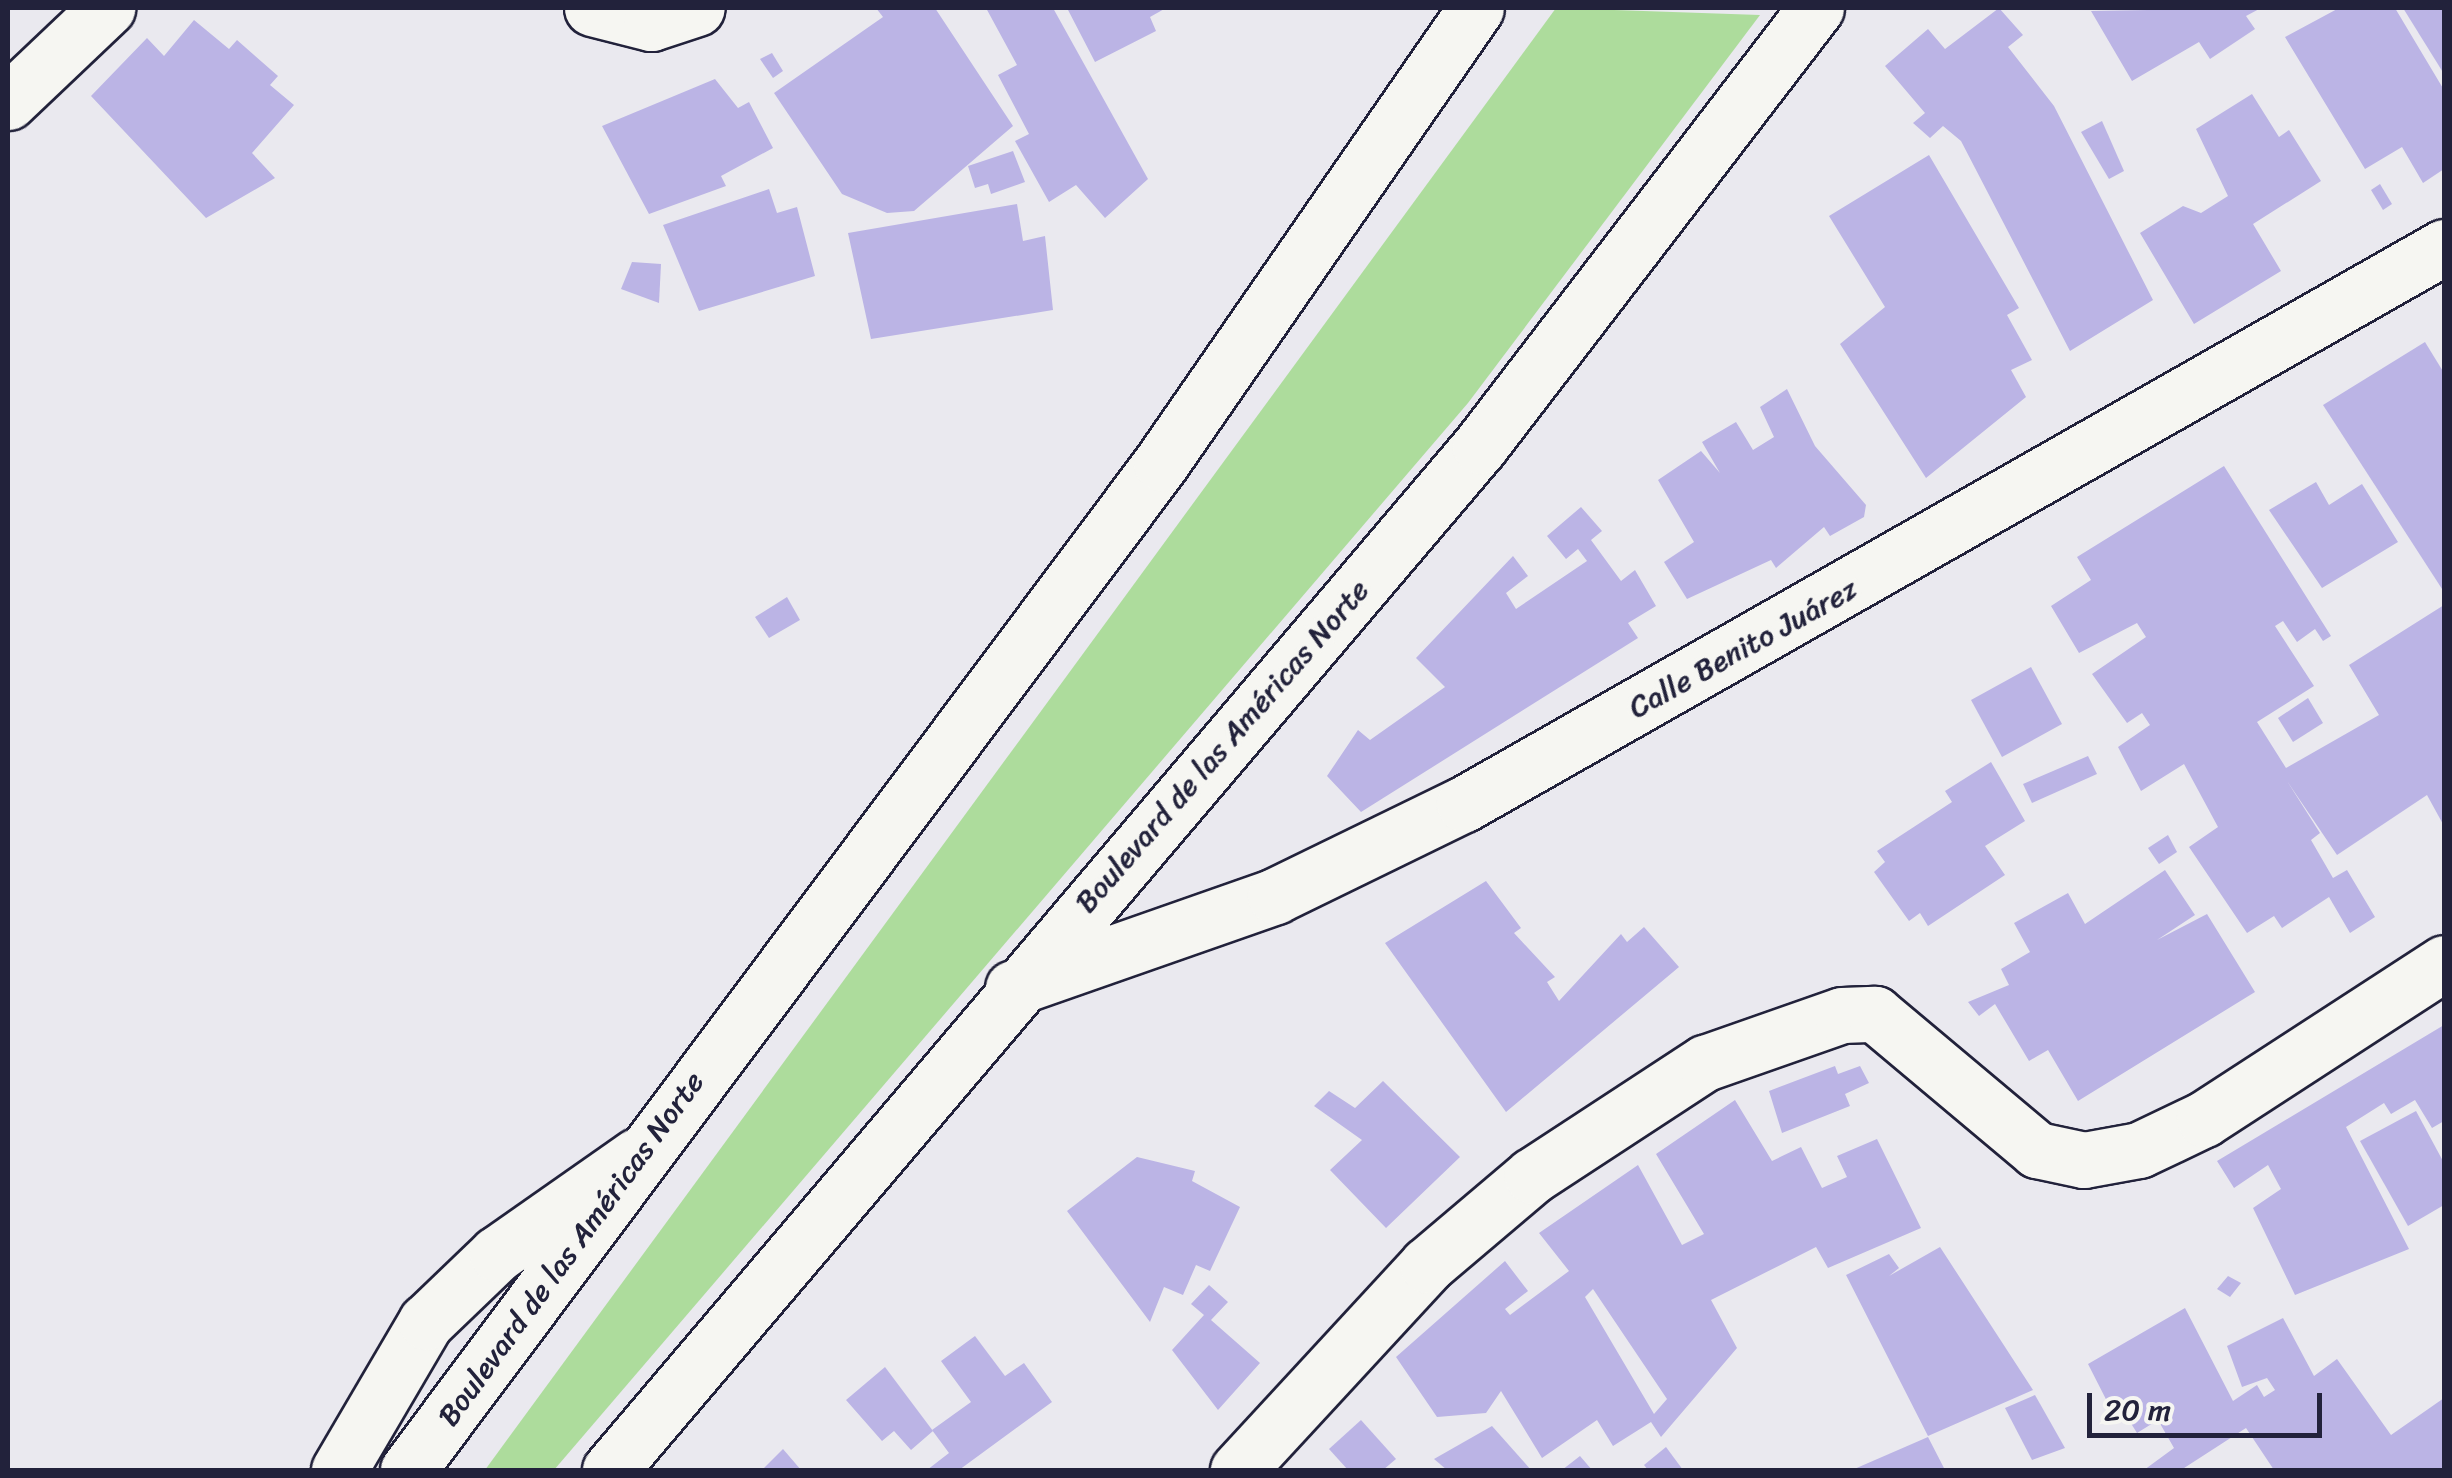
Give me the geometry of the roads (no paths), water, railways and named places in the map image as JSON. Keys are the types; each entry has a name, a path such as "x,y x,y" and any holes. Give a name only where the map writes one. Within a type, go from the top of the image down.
{"main road":[{"path":"8,102 108,8"},
{"path":"592,8 652,22 696,8"},
{"name":"Boulevard de las Américas Norte","path":"408,1470 639,1154 1160,463 1476,8"},
{"name":"Boulevard de las Américas Norte","path":"610,1470 1013,988 1480,446 1816,8"},
{"name":"Calle Benito Juárez","path":"1013,988 1275,896 1464,804 2444,246"},
{"path":"1254,1464 1427,1265 1532,1176 1705,1063 1842,1014 1874,1014 2037,1150 2084,1160 2139,1150 2204,1120 2444,964"},
{"path":"339,1470 426,1322 497,1254 639,1154"}]}
